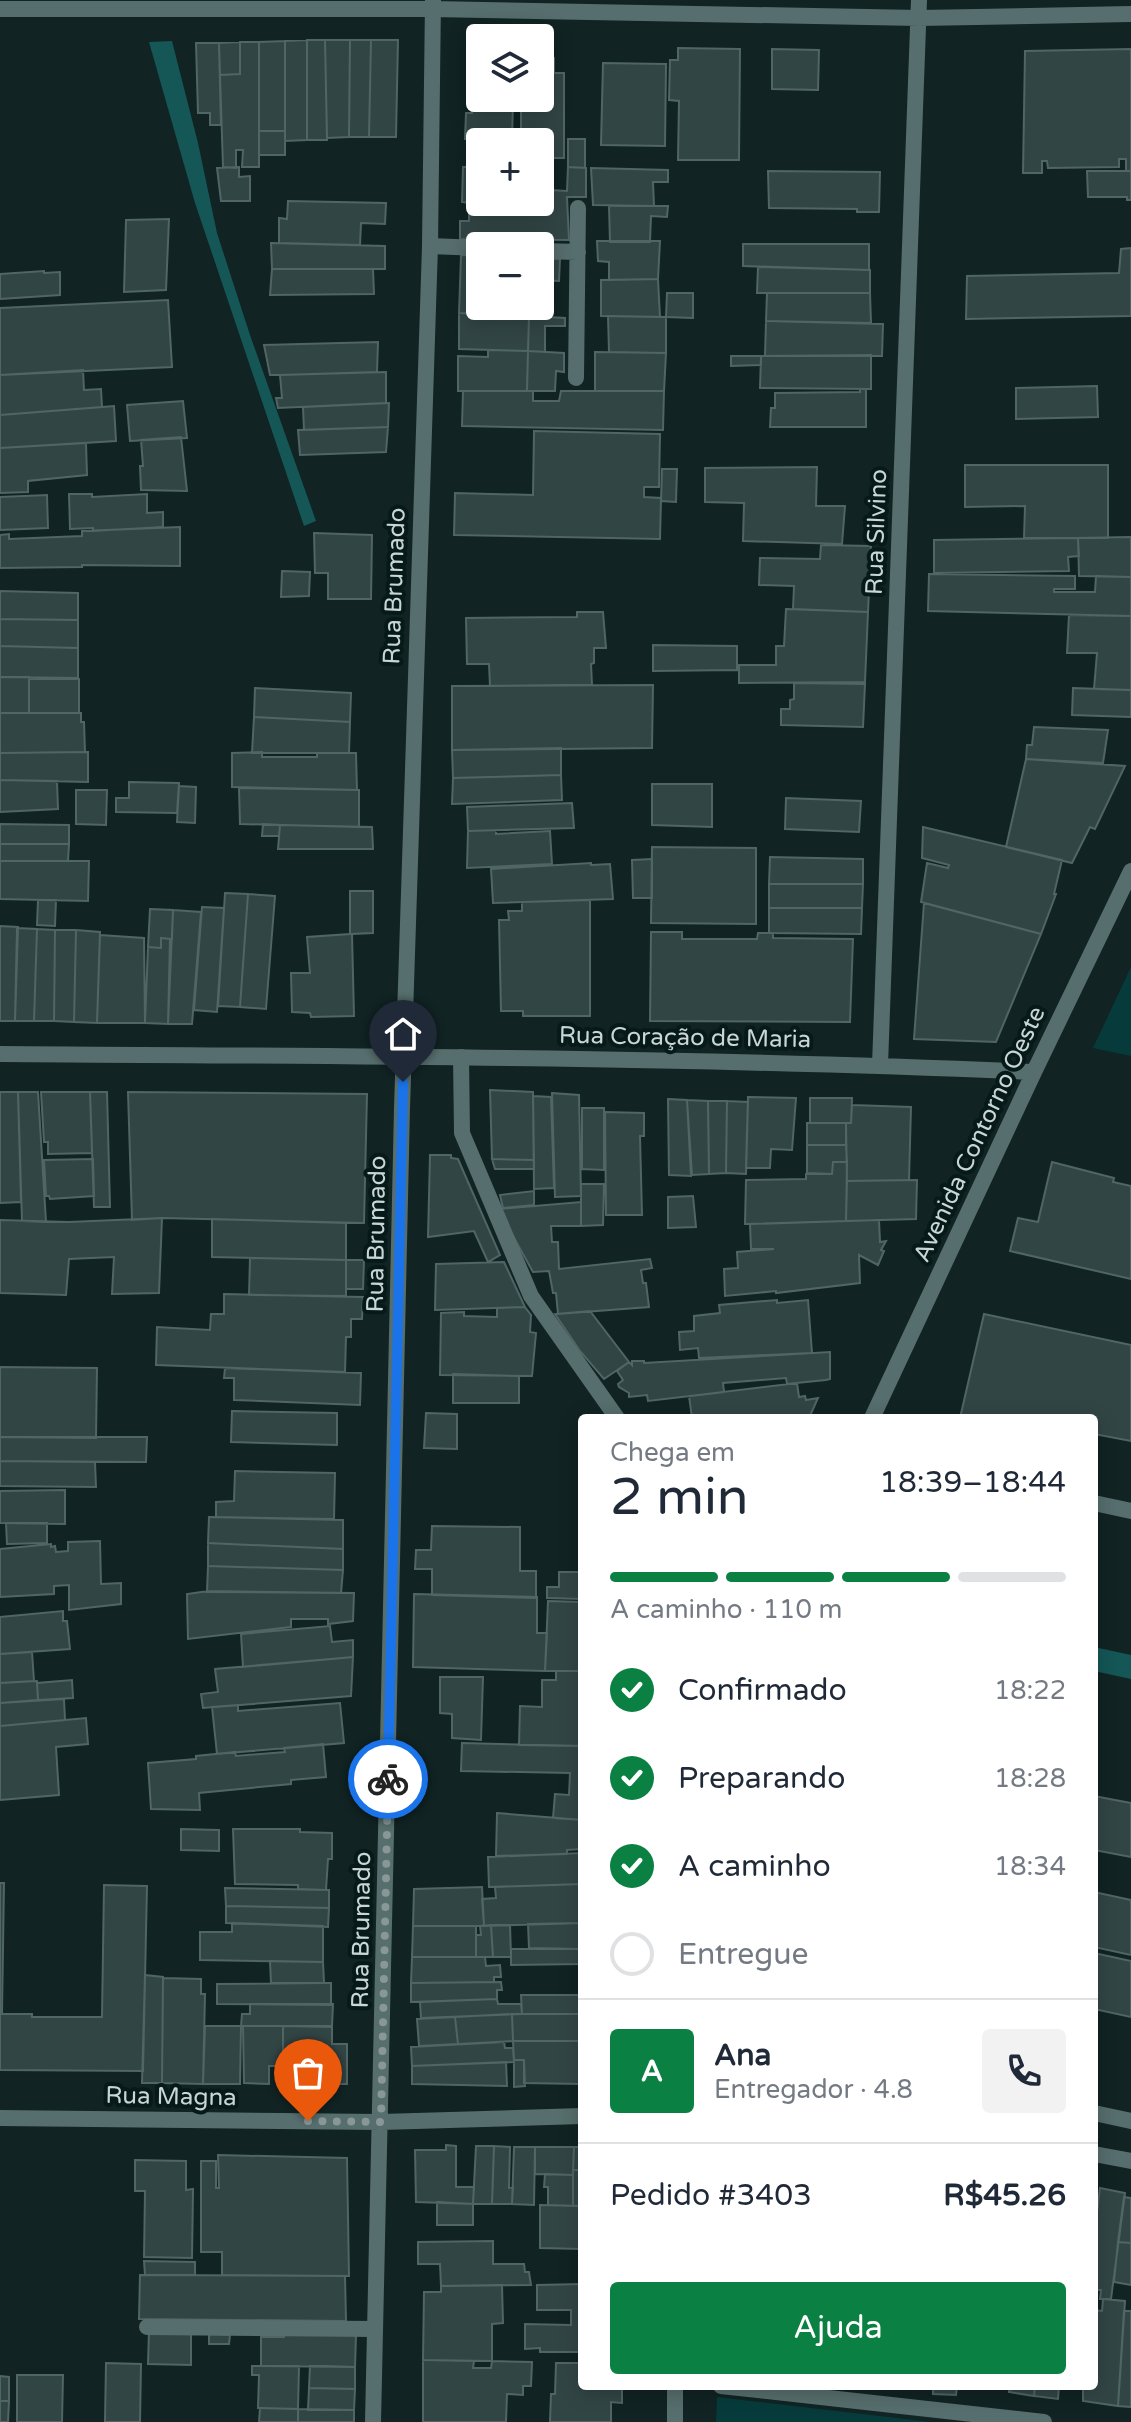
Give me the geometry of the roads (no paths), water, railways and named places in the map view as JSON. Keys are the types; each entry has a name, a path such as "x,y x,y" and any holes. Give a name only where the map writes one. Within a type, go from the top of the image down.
{"street":[{"name":"Rua Silvino","path":"880,1065 919,0"},
{"path":"0,9 433,4 919,18 1131,14"},
{"name":"Rua Brumado","path":"373,2422 404,1056 430,246 433,4"},
{"path":"576,378 578,208"},
{"path":"430,246 466,247"},
{"path":"554,251 578,252"},
{"name":"Avenida Contorno Oeste","path":"874,1414 1131,871"},
{"name":"Rua Coração de Maria","path":"0,1054 404,1056 880,1065 1034,1072"},
{"path":"461,1057 462,1133 531,1296 614,1414"},
{"path":"1098,1504 1131,1511"},
{"path":"1098,2114 1131,2121"},
{"name":"Rua Magna","path":"0,2118 381,2122 578,2116"},
{"path":"1098,2155 1131,2161"},
{"path":"147,2327 375,2329"},
{"path":"675,2390 675,2422"},
{"path":"757,2390 1044,2422"}]}
